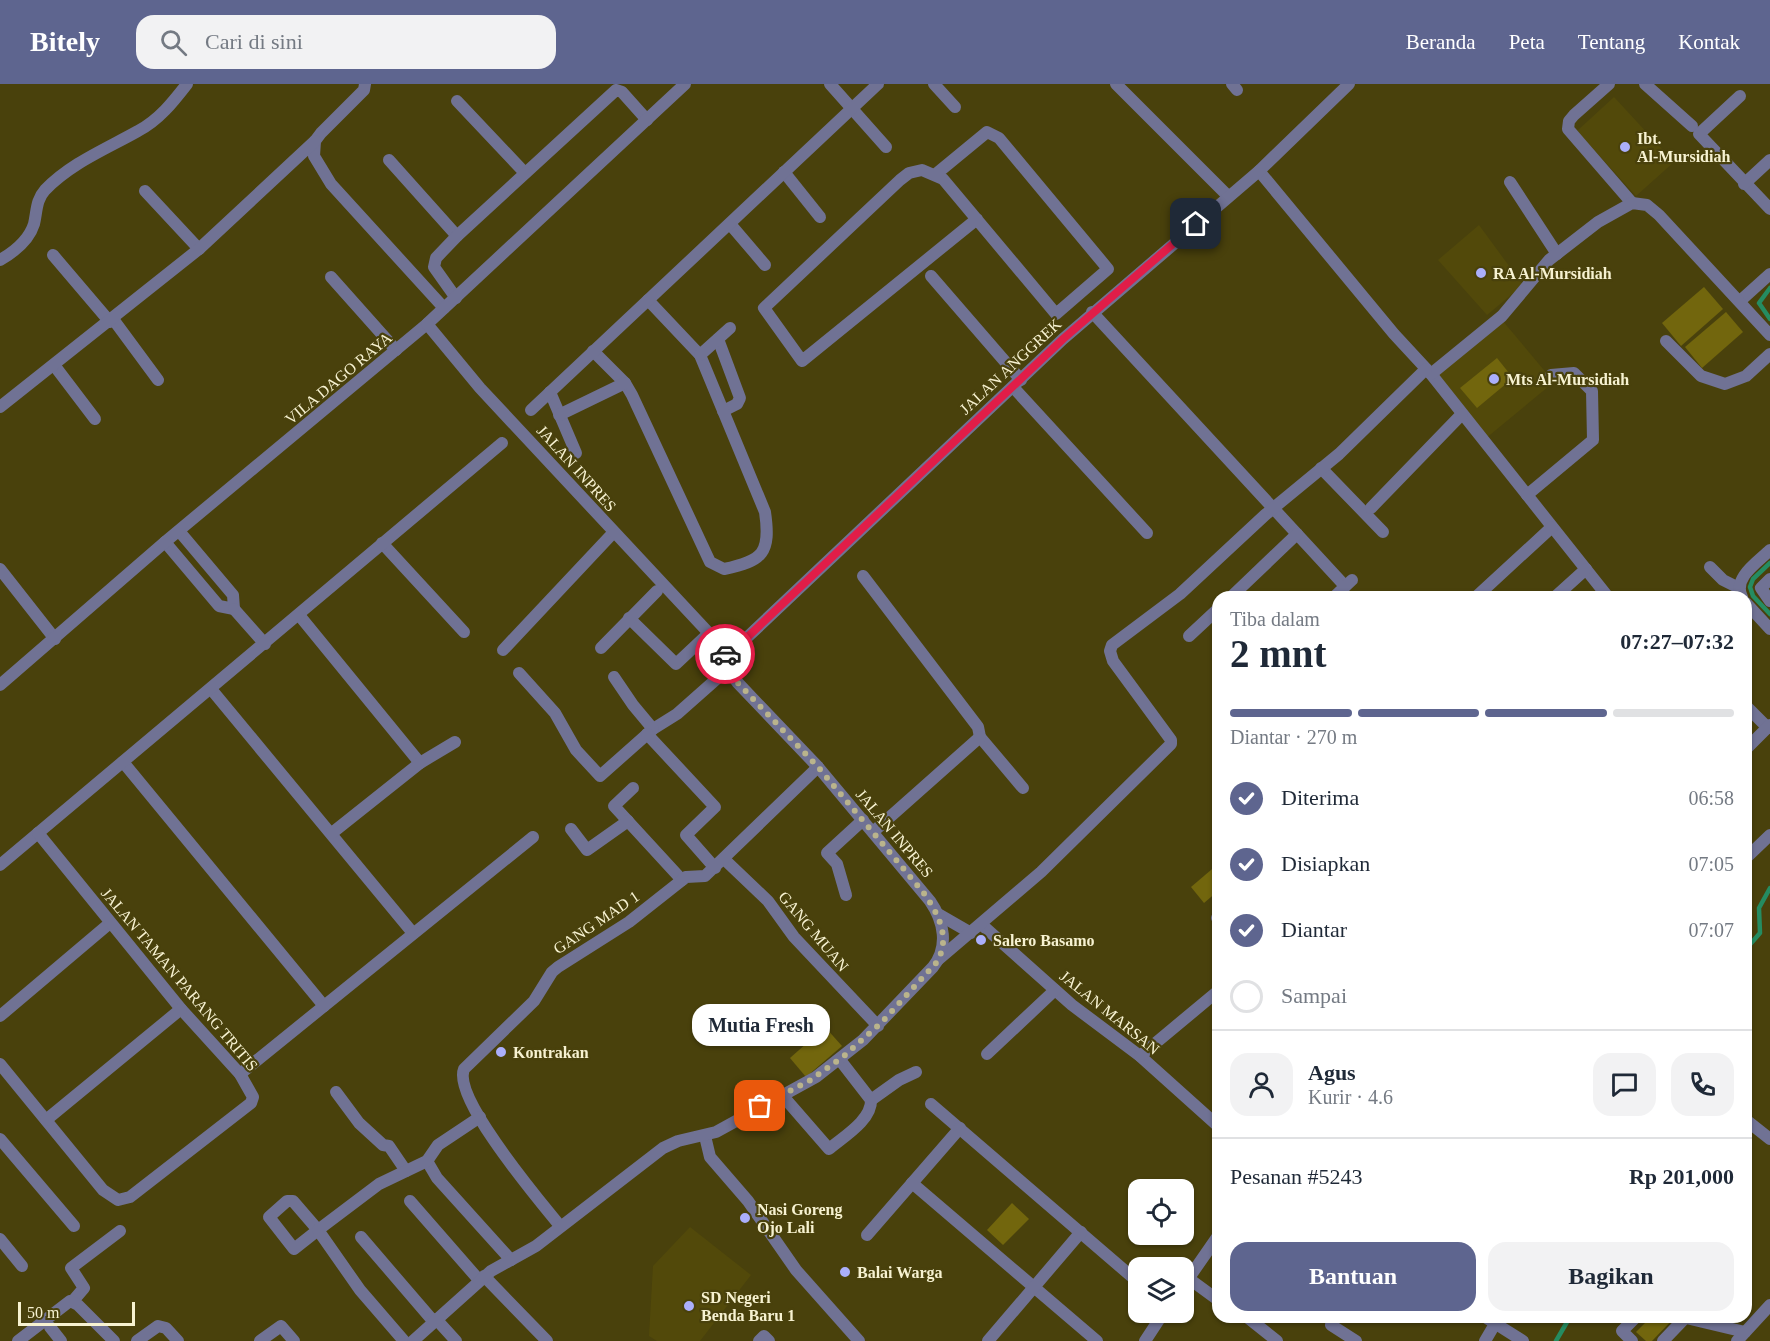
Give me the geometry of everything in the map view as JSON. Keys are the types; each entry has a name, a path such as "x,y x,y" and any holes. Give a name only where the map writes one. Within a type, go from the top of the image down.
{"street":[{"path":"0,260 14,252 25,240 33,226 38,200 47,189 93,153 139,131 159,117 188,84"},
{"name":"VILA DAGO RAYA","path":"0,685 179,531 427,324 685,84"},
{"path":"830,84 886,147"},
{"path":"531,410 878,84"},
{"path":"934,84 955,107"},
{"path":"1116,84 1228,196"},
{"name":"JALAN ANGGREK","path":"725,654 739,645 1096,309 1258,171 1348,84"},
{"path":"1609,84 1574,115 1569,121 1568,129 1632,203"},
{"path":"1645,84 1692,126"},
{"path":"0,407 199,249 315,141 367,86"},
{"path":"456,298 441,281 434,267 436,258 457,236 616,90 622,92 646,120"},
{"path":"1740,96 1699,134 1770,209"},
{"path":"457,101 525,173"},
{"path":"936,174 987,132 999,138 1108,268 1056,314 944,179 922,170 909,173 764,308 802,361 977,219"},
{"path":"315,141 314,156 331,184 444,308"},
{"path":"389,160 457,236"},
{"path":"1744,184 1770,160"},
{"path":"1258,171 1428,371 1603,591"},
{"path":"784,172 820,217"},
{"path":"1510,182 1557,254"},
{"path":"145,191 199,249"},
{"path":"413,1341 482,1278 536,1246 663,1148 678,1141 705,1136 816,1077 840,1060 878,1026 939,959 1041,872 1171,744 1171,740 1113,661 1110,651 1112,645 1172,601 1428,371 1502,316 1539,270 1557,254 1616,210 1632,203 1647,205 1653,209 1770,335"},
{"path":"730,224 765,265"},
{"path":"52,255 111,320 158,380"},
{"path":"1740,301 1770,274"},
{"path":"931,276 1017,384 1147,533"},
{"path":"331,277 396,350"},
{"path":"1085,288 1096,309 1273,508 1348,583 1340,591"},
{"path":"594,351 625,383 644,418 710,562 724,569 758,559 765,549 767,528 765,512 700,355 648,300"},
{"name":"JALAN INPRES","path":"427,324 480,388 613,533 709,633 725,654 729,668 750,696 818,767 938,914"},
{"path":"700,355 730,328"},
{"path":"718,339 740,398 737,404 723,411"},
{"path":"1666,341 1701,376 1725,384 1746,376 1770,354"},
{"path":"54,365 95,419"},
{"path":"1527,495 1593,440 1592,391 1574,373 1551,375"},
{"path":"559,415 625,383"},
{"path":"550,392 576,453"},
{"path":"1371,508 1462,414"},
{"path":"0,865 502,443"},
{"path":"1321,468 1383,532"},
{"path":"1483,591 1552,527"},
{"path":"179,531 233,595 234,609"},
{"path":"503,650 613,533"},
{"path":"1237,591 1297,534"},
{"path":"165,543 219,606 234,609 265,644"},
{"path":"382,543 464,632"},
{"path":"1740,591 1743,577 1770,550"},
{"path":"1710,567 1737,591"},
{"path":"0,569 55,639"},
{"path":"1561,591 1586,569"},
{"path":"863,576 978,727 980,737 1023,788"},
{"path":"1770,579 1761,588 1770,601"},
{"path":"601,648 657,591"},
{"path":"1752,610 1770,629"},
{"path":"299,615 420,763"},
{"path":"1190,636 1212,615"},
{"path":"629,618 676,664 709,633"},
{"path":"519,673 555,713 576,750 600,776 650,731 677,714 729,668"},
{"path":"614,676 650,731"},
{"path":"211,689 412,932"},
{"path":"1752,711 1769,727 1752,743"},
{"name":"GANG MUAN","path":"650,731 715,807 686,835 768,901 794,937 878,1026"},
{"path":"873,832 980,737"},
{"path":"332,833 420,763 455,742"},
{"path":"123,762 324,1006"},
{"name":"GANG MAD 1","path":"560,1226 503,1155 463,1083 464,1069 534,1001 552,972 629,922 686,877 705,876 818,767"},
{"path":"633,788 614,806 682,880"},
{"path":"846,895 837,864 827,853 863,820"},
{"path":"571,829 587,850 628,821"},
{"name":"JALAN TAMAN PARANG TRITIS","path":"0,1064 103,1190 118,1200 130,1197 251,1103 251,1091 240,1074 181,1009 38,833"},
{"path":"1752,852 1770,835"},
{"path":"240,1074 412,932 533,837"},
{"path":"938,914 970,933"},
{"path":"938,914 943,933 939,959"},
{"path":"0,1016 110,923"},
{"name":"JALAN MARSAN","path":"981,924 1055,990 1140,1056 1212,1121"},
{"path":"987,1054 1055,990"},
{"path":"1140,1056 1212,996"},
{"path":"46,1120 181,1009"},
{"path":"782,1095 829,1149 862,1121 871,1107 871,1100 840,1060"},
{"path":"871,1100 899,1080 916,1072"},
{"path":"336,1092 359,1122 383,1145 389,1146 406,1171"},
{"path":"932,1104 1128,1273"},
{"path":"404,1341 360,1290 318,1230 379,1184 427,1161 438,1145 480,1117"},
{"path":"1752,1125 1770,1139"},
{"path":"867,1235 960,1128"},
{"path":"705,1136 710,1157 757,1213 796,1270 859,1341"},
{"path":"2,1145 74,1226"},
{"path":"427,1161 437,1178 511,1260"},
{"path":"912,1183 1097,1341"},
{"path":"410,1201 482,1278 547,1341"},
{"path":"18,1341 66,1303 72,1302 84,1288 71,1268 120,1231"},
{"path":"988,1341 1081,1232"},
{"path":"361,1237 456,1341"},
{"path":"0,1239 22,1266"},
{"path":"1194,1270 1212,1245"},
{"path":"1194,1286 1212,1297"},
{"path":"72,1302 114,1341"},
{"path":"1699,1323 1741,1336 1770,1305"},
{"path":"1145,1341 1157,1323"},
{"path":"1254,1323 1277,1341"},
{"path":"1485,1341 1489,1323"},
{"path":"1495,1323 1523,1341"},
{"path":"1630,1323 1623,1331 1632,1341"},
{"path":"1663,1341 1679,1323"},
{"path":"1331,1325 1356,1341"},
{"path":"137,1341 152,1328 160,1326 178,1341"},
{"path":"260,1341 281,1326 294,1341"},
{"path":"50,1328 62,1341"},
{"path":"759,1341 764,1336 769,1341"}],"shaded area":[{"name":"Ibt. Al-Mursidiah","path":"1614,97 1674,162 1636,196 1577,131"},
{"name":"RA Al-Mursidiah","path":"1479,225 1523,285 1487,315 1438,260"},
{"path":"1704,287 1723,309 1681,346 1662,323"},
{"path":"1726,312 1743,332 1702,368 1685,347"},
{"name":"Mts Al-Mursidiah","path":"1502,320 1554,382 1485,439 1434,375"},
{"path":"1497,358 1513,378 1477,408 1460,388"},
{"path":"1212,869 1212,896 1204,903 1191,887"},
{"path":"825,1027 842,1046 806,1077 790,1058"},
{"path":"1012,1203 1029,1219 1003,1245 987,1230"},
{"name":"SD Negeri Benda Baru 1","path":"690,1227 751,1275 700,1341 657,1341 649,1336 653,1266"},
{"path":"1645,1323 1669,1323 1652,1341 1646,1341 1636,1332"}],"waterway":[{"path":"1770,288 1759,303 1770,319"},
{"path":"1751,591 1750,587 1753,579 1770,563"},
{"path":"1752,593 1770,614"},
{"path":"1752,942 1760,933 1759,908 1770,888"},
{"path":"1556,1341 1566,1323"}],"way so far":[{"path":"725,654 729,668 737,682 818,767 923,892 938,914 943,933 939,959 870,1034 816,1077 760,1106"}],"place":[{"name":"Ibt. Al-Mursidiah","path":"1625,147"},
{"name":"RA Al-Mursidiah","path":"1481,273"},
{"name":"Mts Al-Mursidiah","path":"1494,379"},
{"name":"Salero Basamo","path":"981,940"},
{"name":"Kontrakan","path":"501,1052"},
{"name":"Mutia Fresh","path":"760,1106"},
{"name":"Nasi Goreng Ojo Lali","path":"745,1218"},
{"name":"Balai Warga","path":"845,1272"},
{"name":"SD Negeri Benda Baru 1","path":"689,1306"}],"route":[{"path":"725,654 739,645 1092,312 1196,224"}]}
